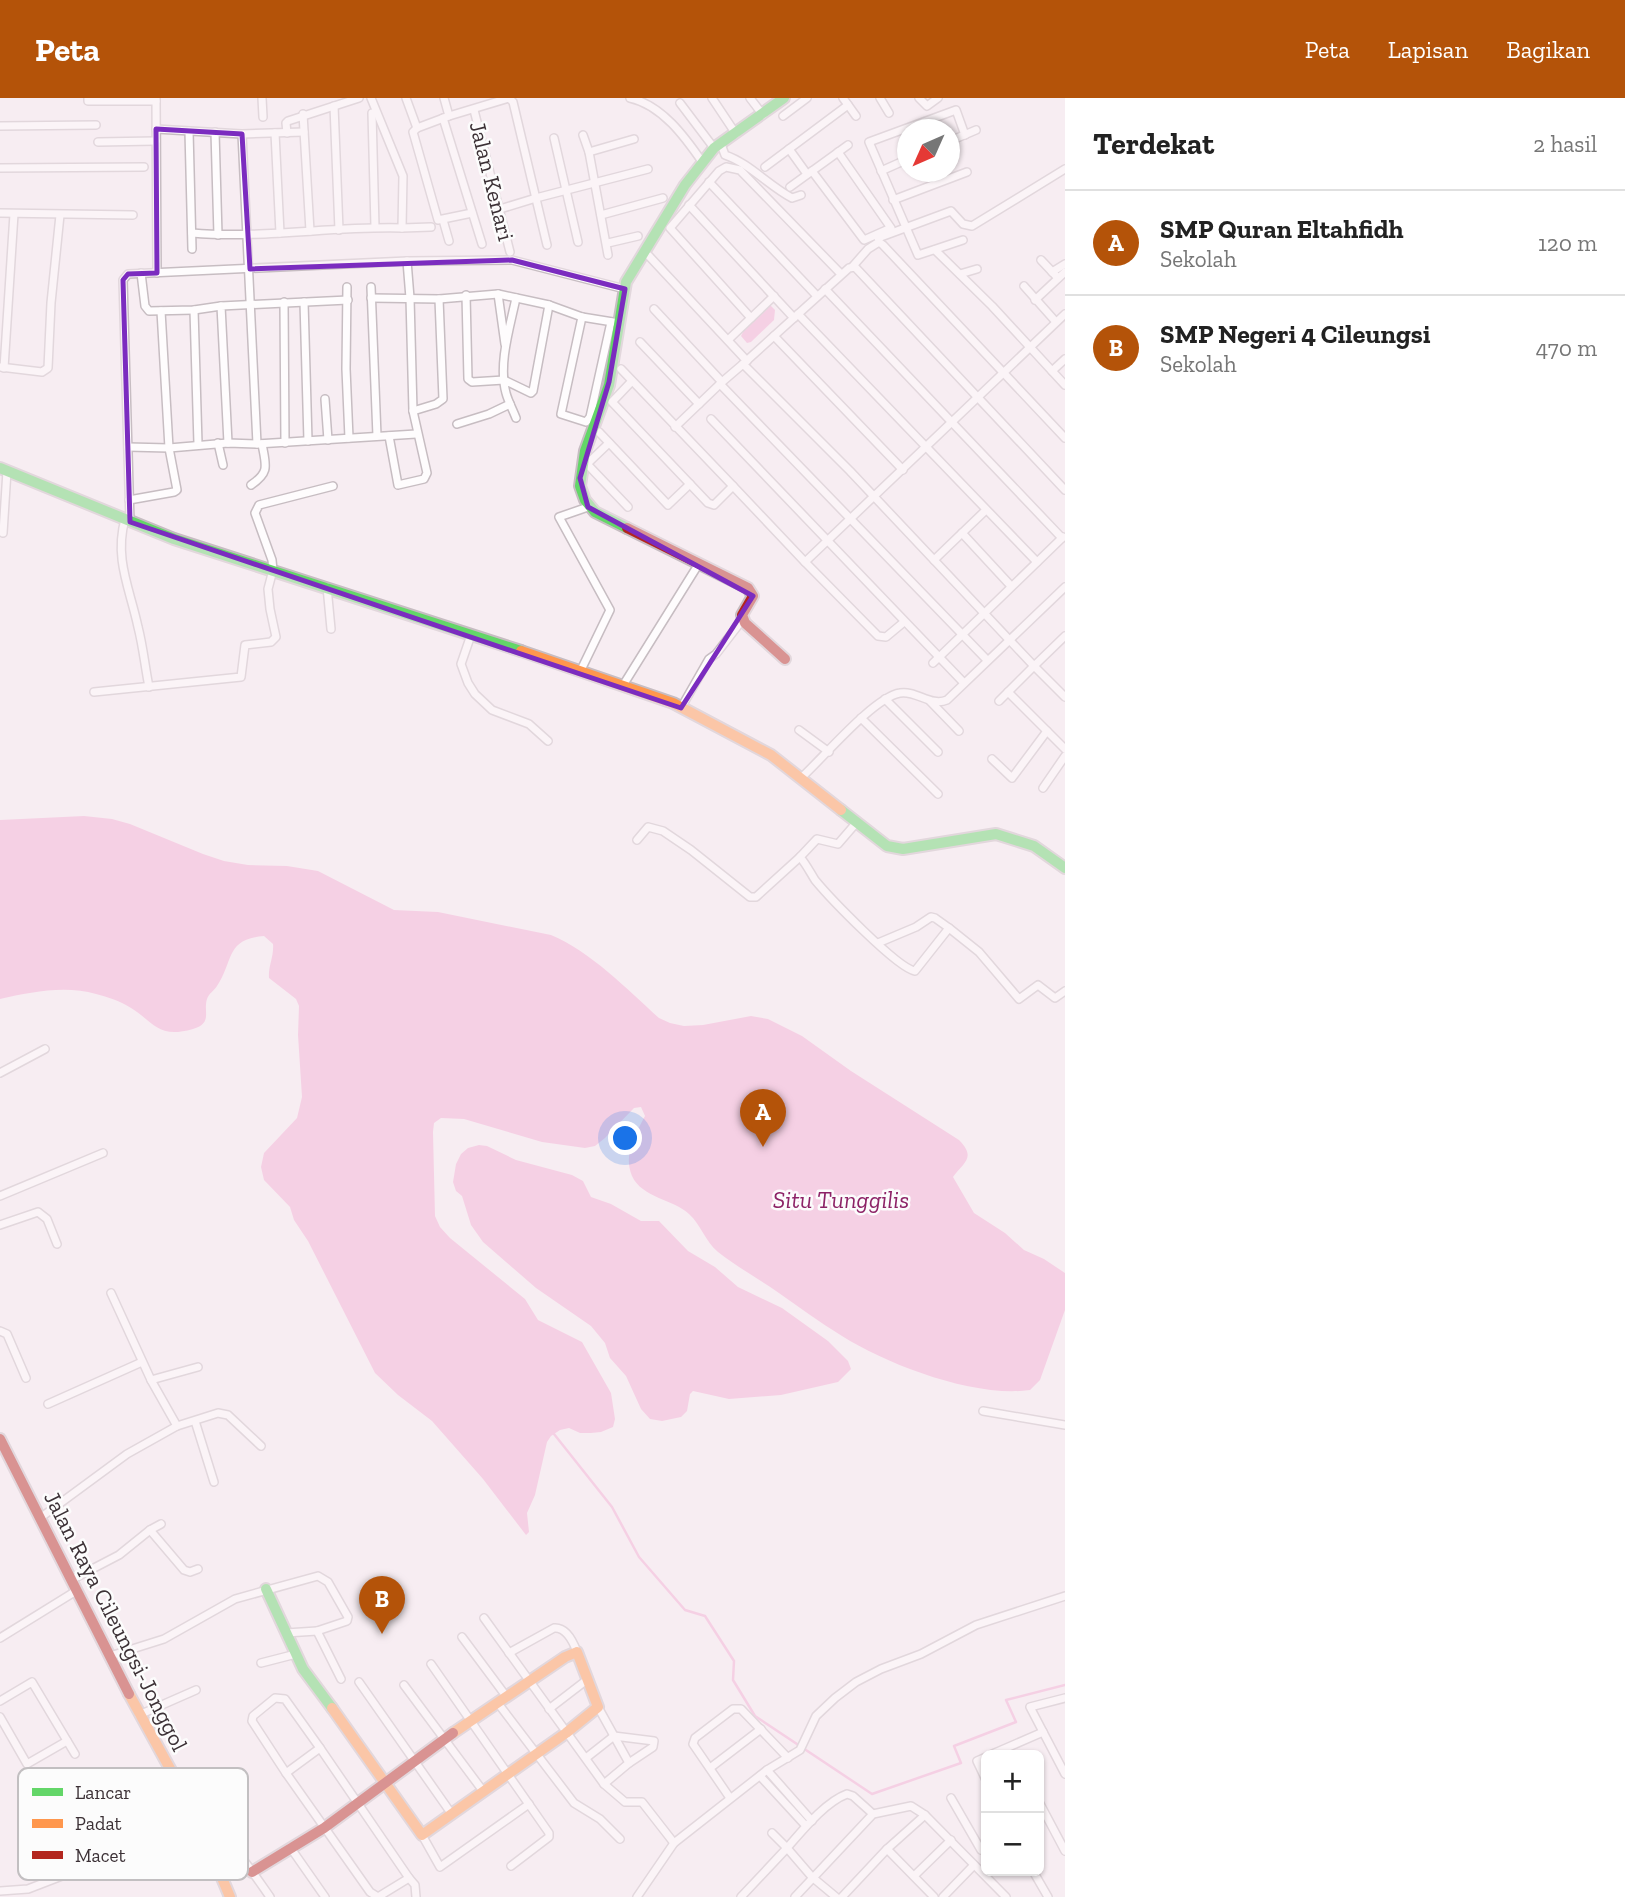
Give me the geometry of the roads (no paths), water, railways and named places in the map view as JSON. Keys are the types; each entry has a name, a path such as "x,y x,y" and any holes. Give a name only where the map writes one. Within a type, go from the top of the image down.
{"street":[{"path":"88,98 88,101 156,99 157,273"},
{"path":"262,98 263,117"},
{"path":"287,133 288,121 359,98"},
{"path":"406,98 417,128"},
{"path":"444,98 446,117 482,244"},
{"path":"472,214 438,220 412,135 417,128 474,110 493,100 509,98 513,102 547,245"},
{"path":"630,98 647,103 658,111 703,163"},
{"path":"712,98 736,134"},
{"path":"750,98 762,115"},
{"path":"582,317 561,414 586,422 590,417 625,289 633,268 660,223 718,146 785,98"},
{"path":"783,116 807,98"},
{"path":"843,98 856,116"},
{"path":"880,98 889,113"},
{"path":"919,98 927,106 938,98"},
{"path":"371,102 376,228"},
{"path":"371,102 403,176 402,228"},
{"path":"680,103 725,155 792,198 802,195"},
{"path":"765,167 848,105"},
{"path":"334,106 339,230"},
{"name":"Jalan Kenari","path":"474,110 510,252"},
{"path":"963,240 918,255 869,142 956,110 965,135"},
{"path":"303,114 310,232"},
{"path":"0,127 96,125"},
{"path":"156,129 242,134 304,132"},
{"path":"960,137 976,130"},
{"path":"189,131 192,249"},
{"path":"215,132 218,235"},
{"path":"275,133 280,233"},
{"path":"242,134 260,444 265,470 261,479 251,485"},
{"path":"583,135 608,243 608,255"},
{"path":"554,138 578,242"},
{"path":"589,152 634,139"},
{"path":"98,142 156,141"},
{"path":"790,187 848,145"},
{"path":"789,149 864,240 891,228 838,152"},
{"path":"881,171 897,164"},
{"path":"0,168 144,167"},
{"path":"751,317 671,232 671,224 726,167 740,170 841,274"},
{"path":"500,209 648,169"},
{"path":"878,238 951,211 963,224 972,226 1065,169"},
{"path":"893,200 967,172"},
{"path":"709,182 817,296"},
{"path":"601,215 663,198"},
{"path":"689,205 774,296 927,447 1037,562"},
{"path":"0,214 132,215"},
{"path":"14,214 2,367 42,372 48,368 60,215"},
{"path":"443,220 449,241"},
{"path":"192,233 247,236 431,227"},
{"path":"608,243 638,236"},
{"path":"676,427 721,383 853,266 873,244 879,242 1065,438"},
{"path":"935,250 1065,385"},
{"path":"649,256 745,362 1065,697"},
{"path":"149,687 138,627 123,572 120,540 127,520 129,500 123,280 128,274 407,261 512,260 625,289"},
{"path":"1041,260 1058,278"},
{"path":"389,436 397,483 400,486 424,479 427,475 412,411 407,261"},
{"path":"1052,272 1065,264"},
{"path":"853,266 1065,490"},
{"path":"960,274 977,269"},
{"path":"1035,300 1065,272"},
{"path":"141,273 145,306 149,310 194,310 251,304 348,300"},
{"path":"1024,286 1056,322"},
{"path":"347,287 349,438"},
{"path":"371,287 377,436"},
{"path":"825,289 1064,537 936,660"},
{"path":"371,298 439,299 498,294 549,305 582,317 615,323"},
{"path":"498,294 506,352"},
{"path":"466,296 468,379 472,382 504,380 531,393 549,305"},
{"path":"727,340 774,296"},
{"path":"516,298 504,380 516,418"},
{"path":"412,411 431,406 443,399 439,299"},
{"path":"284,302 285,443"},
{"path":"304,302 308,441"},
{"path":"221,306 228,443"},
{"path":"654,309 721,383 987,660"},
{"path":"129,500 176,491 169,448 161,310"},
{"path":"194,310 198,444"},
{"path":"805,562 1065,314"},
{"path":"615,323 606,395 581,463 580,478 588,507 751,592 752,599 743,619 709,659 681,708"},
{"path":"774,336 902,470"},
{"path":"640,342 699,404"},
{"path":"1052,371 1065,359"},
{"path":"621,369 878,636 886,637 904,622"},
{"path":"632,381 612,402 690,484 711,505 733,486"},
{"path":"325,399 328,440"},
{"path":"457,424 510,404"},
{"path":"712,419 904,622 936,660 964,683"},
{"path":"599,432 668,505 690,484"},
{"path":"128,447 285,443 416,434"},
{"path":"218,443 223,465"},
{"path":"609,443 587,464 628,506"},
{"path":"3,533 3,470 174,539 327,587 681,708 771,755 887,846 902,849 996,834 1034,846 1065,868"},
{"path":"94,692 242,676 245,645 271,642 276,637 268,589 273,570 268,545 254,513 256,508 333,486"},
{"path":"580,672 610,610 559,517 588,507"},
{"path":"934,560 986,510"},
{"path":"962,533 1011,586"},
{"path":"622,687 698,565"},
{"path":"327,587 331,629"},
{"path":"802,778 861,718 885,699 905,692 944,702 1065,587"},
{"path":"743,619 785,659"},
{"path":"471,635 461,664 475,694 492,710 529,724 548,741"},
{"path":"999,701 1063,641"},
{"path":"1009,692 1065,748"},
{"path":"885,699 938,751"},
{"path":"928,700 959,731"},
{"path":"861,718 938,794"},
{"path":"799,730 829,752"},
{"path":"992,759 1012,778 1047,731"},
{"path":"1043,788 1065,756"},
{"path":"637,840 648,827 663,831 750,897 756,897 817,839 837,845 857,822"},
{"path":"800,857 815,879 878,943 911,971 915,971 949,928"},
{"path":"878,943 916,927 931,917 935,918 979,952 1019,999 1038,985 1055,998 1065,991"},
{"path":"0,1073 45,1049"},
{"path":"0,1196 103,1153"},
{"path":"0,1226 38,1212 47,1219 57,1244"},
{"path":"111,1293 142,1362 177,1426"},
{"path":"0,1331 7,1334 26,1378"},
{"path":"48,1404 142,1362"},
{"path":"151,1380 198,1367"},
{"path":"983,1411 1065,1425"},
{"path":"39,1518 127,1454 177,1426 218,1413 228,1415 261,1446"},
{"path":"195,1421 214,1482"},
{"name":"Jalan Raya Cileungsi-Jonggol","path":"0,1439 169,1768"},
{"path":"71,1580 119,1555 161,1524"},
{"path":"150,1530 182,1568 187,1572 198,1569"},
{"path":"110,1656 164,1639 235,1599 318,1576 324,1578 348,1619 317,1631 286,1633"},
{"path":"266,1589 303,1669 387,1782 440,1867 529,1804"},
{"path":"0,1638 76,1591"},
{"path":"637,1897 674,1843 767,1770 800,1749 816,1716 835,1698 881,1669 921,1654 976,1625 1065,1596"},
{"path":"484,1618 604,1784 625,1802 642,1802 674,1843"},
{"path":"509,1653 554,1628 563,1629 573,1643 598,1707 629,1763"},
{"path":"317,1631 341,1679"},
{"path":"462,1637 537,1753 578,1807 600,1819 620,1839"},
{"path":"252,1872 324,1828 414,1760 529,1680 577,1652"},
{"path":"261,1663 296,1654"},
{"path":"430,1664 549,1833 549,1837 511,1866"},
{"path":"549,1709 588,1679"},
{"path":"0,1701 32,1682 75,1754"},
{"path":"359,1682 451,1813"},
{"path":"404,1685 483,1791"},
{"path":"139,1714 196,1690"},
{"path":"409,1878 378,1897 373,1895 286,1773 252,1721 253,1716 275,1698 285,1699 415,1885 416,1897"},
{"path":"1065,1698 1030,1707 1065,1774"},
{"path":"422,1835 566,1733 598,1707"},
{"path":"730,1798 694,1744 695,1738 705,1730 737,1708 788,1758"},
{"path":"0,1717 27,1764 67,1741"},
{"path":"710,1768 761,1729"},
{"path":"1003,1750 1043,1732"},
{"path":"586,1758 614,1736 652,1740 655,1743 604,1784"},
{"path":"286,1773 320,1748"},
{"path":"767,1770 809,1823"},
{"path":"760,1776 809,1823"},
{"path":"741,1897 809,1823 838,1798 847,1794 853,1796 873,1814"},
{"path":"951,1798 981,1850"},
{"path":"794,1897 873,1814 911,1806 925,1815 951,1840 1001,1895"},
{"path":"1044,1811 1065,1851"},
{"path":"842,1897 887,1849 925,1815"},
{"path":"772,1833 812,1877 836,1897"},
{"path":"914,1876 951,1840"},
{"path":"290,1847 325,1897"},
{"path":"887,1849 934,1897"},
{"path":"943,1897 975,1865"},
{"path":"248,1867 270,1897"},
{"path":"1036,1876 1048,1897"},
{"path":"0,1891 28,1889 51,1880"},
{"name":"Jalan Raya Cileungsi-Jonggol","path":"223,1880 230,1897"}],"water":[{"path":"770,305 775,310 774,320 747,343 741,336 744,330"},
{"name":"Situ Tunggilis","path":"84,816 130,824 224,861 318,871 394,910 438,912 551,935 594,961 659,1018 670,1023 684,1026 703,1025 751,1016 768,1019 802,1036 851,1071 959,1140 968,1156 953,1177 974,1213 1005,1233 1024,1250 1065,1273 1065,1310 1040,1380 1030,1390 984,1389 907,1368 842,1336 732,1262 714,1248 689,1214 650,1194 632,1176 630,1152 645,1116 641,1107 634,1108 595,1146 585,1148 542,1142 464,1119 441,1118 434,1123 433,1132 435,1216 440,1227 525,1299 538,1320 582,1342 611,1393 615,1419 613,1427 591,1433 580,1433 569,1428 560,1430 547,1442 535,1495 527,1513 529,1532 526,1535 483,1479 432,1421 375,1373 308,1241 294,1220 290,1207 264,1180 261,1167 264,1153 297,1118 302,1097 299,1006 296,999 269,978 273,944 264,936 251,938 236,947 216,988 208,997 203,1024 181,1032 164,1031 123,1003 84,991 48,990 0,999 0,820"},
{"path":"479,1145 516,1160 572,1175 583,1181 591,1197 611,1204 641,1221 659,1221 688,1251 715,1267 738,1287 782,1308 828,1341 848,1361 851,1369 838,1382 781,1395 729,1399 693,1391 687,1411 681,1417 662,1421 650,1419 641,1409 626,1376 610,1358 605,1343 591,1326 536,1288 483,1242 471,1225 462,1196 456,1191 453,1182 461,1154 468,1148"}],"waterway":[{"path":"554,1434 612,1507 639,1557 685,1610 705,1616 734,1661 733,1680 755,1716 872,1794 961,1763 954,1746 1016,1722 1006,1700 1065,1685"}],"place":[{"name":"SMP Quran Eltahfidh","path":"763,1147"},
{"name":"SMP Negeri 4 Cileungsi","path":"382,1634"}]}
